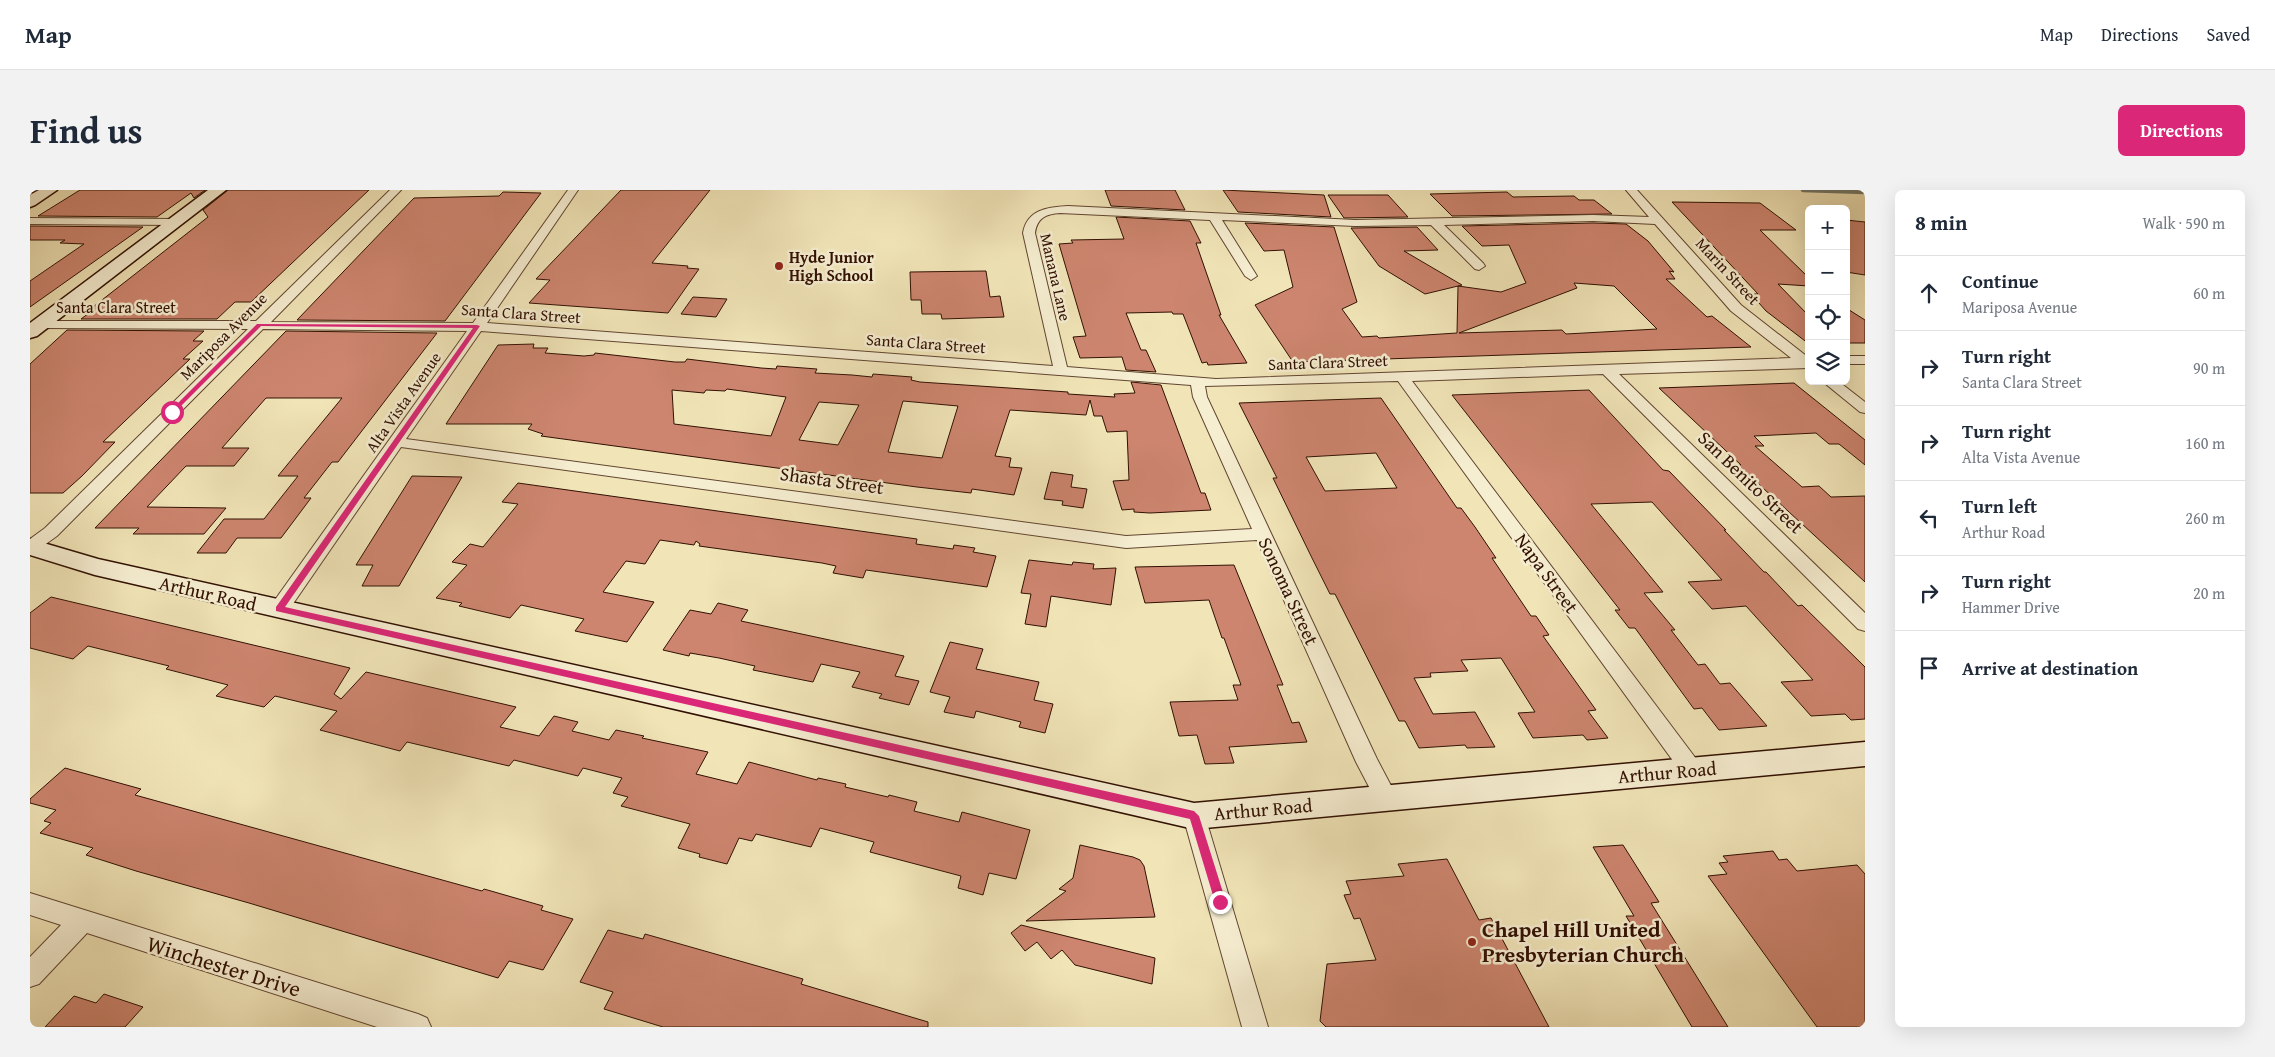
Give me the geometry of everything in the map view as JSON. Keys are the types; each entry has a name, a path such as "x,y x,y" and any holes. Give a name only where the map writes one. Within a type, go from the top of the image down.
{"street":[{"path":"30,202 49,190"},
{"path":"35,328 218,190"},
{"name":"Mariposa Avenue","path":"30,547 51,532 396,190"},
{"name":"Alta Vista Avenue","path":"279,609 574,190"},
{"name":"Marin Street","path":"1631,190 1736,308 1805,361"},
{"name":"Manana Lane","path":"1061,371 1029,233 1029,223 1033,218 1050,211 1062,210 1354,224 1605,218 1658,221"},
{"path":"1214,217 1250,276"},
{"path":"30,221 175,222"},
{"path":"1435,222 1479,266"},
{"name":"Santa Clara Street","path":"35,328 259,325 477,326 1198,382 1233,383 1805,363"},
{"path":"1850,360 1865,360"},
{"name":"San Benito Street","path":"1607,370 1865,624"},
{"name":"Napa Street","path":"1402,377 1692,770"},
{"name":"Sonoma Street","path":"1198,382 1198,391 1262,534 1386,797"},
{"path":"1834,385 1865,409"},
{"name":"Shasta Street","path":"396,442 1126,542 1262,534"},
{"name":"Arthur Road","path":"30,547 95,568 1194,816 1865,754"},
{"path":"1194,816 1255,1027"},
{"name":"Winchester Drive","path":"30,904 418,1027"},
{"path":"30,975 82,921"}],"building":[{"path":"80,190 205,190 194,198 191,193 157,217 38,216"},
{"path":"228,190 369,190 251,302 235,302 217,319 81,319 97,307 93,307 208,217 203,210"},
{"path":"621,190 710,190 652,263 688,266 687,268 699,269 668,313 529,303 550,280 536,279"},
{"path":"1105,190 1175,190 1185,210 1111,206"},
{"path":"1223,190 1324,195 1331,217 1238,212"},
{"path":"503,192 541,193 445,321 297,320 414,198 499,196"},
{"path":"1507,192 1513,197 1574,196 1579,200 1594,200 1612,214 1452,216 1430,194"},
{"path":"1328,195 1388,195 1408,217 1344,218"},
{"path":"1672,202 1760,203 1796,230 1760,230 1805,274 1805,286 1778,284 1805,312 1805,341 1766,311 1751,294 1758,294"},
{"path":"1116,217 1190,221 1201,243 1196,243 1221,315 1219,315 1247,363 1208,365 1207,362 1202,363 1183,314 1173,314 1172,312 1126,313 1141,350 1146,350 1156,372 1126,370 1122,357 1080,358 1073,337 1086,336 1059,244 1073,243 1071,240 1124,239"},
{"path":"1850,220 1865,222 1865,275 1850,273"},
{"path":"1245,223 1334,227 1357,302 1342,309 1362,337 1377,336 1379,338 1457,333 1458,286 1501,292 1526,283 1509,245 1482,246 1462,226 1626,224 1648,241 1674,272 1669,271 1675,279 1666,279 1707,317 1712,316 1751,347 1293,362 1255,305 1293,287 1284,250 1264,251","holes":["1574,283 1614,286 1657,329 1566,334 1562,330 1459,333 1577,288"]},
{"path":"30,226 143,227 30,307 30,281 84,244 60,243 65,240 30,240"},
{"path":"1417,227 1438,250 1404,251 1462,285 1425,294 1379,266 1351,228"},
{"path":"986,271 990,297 1000,296 1004,317 942,319 941,314 922,314 921,300 911,300 910,272"},
{"path":"693,297 727,299 716,317 681,314"},
{"path":"1850,311 1865,320 1865,343 1850,343"},
{"path":"67,330 204,331 193,341 203,341 183,359 190,359 103,442 115,442 82,476 63,493 30,493 30,364"},
{"path":"286,331 437,333 338,462 332,462 304,498 311,498 281,538 237,538 226,553 197,553 224,519 264,519 298,476 278,476 342,398 266,398 222,448 249,448 234,466 186,466 147,507 226,508 204,534 133,534 139,528 95,528"},
{"path":"534,344 533,348 548,348 545,353 584,356 594,355 595,353 675,362 685,362 687,359 761,368 776,369 777,366 817,369 815,373 872,377 873,374 912,377 911,380 920,382 1115,397 1114,394 1135,393 1131,382 1161,385 1201,493 1205,493 1211,510 1150,513 1134,512 1134,509 1122,510 1113,481 1129,480 1127,431 1107,432 1102,416 1094,416 1090,400 1086,415 1010,410 995,456 1011,458 1009,467 1022,468 1014,495 972,489 971,493 917,487 541,436 543,434 528,429 532,424 446,424 498,345","holes":["727,389 786,397 771,436 674,424 672,390 704,393 706,390 725,391","903,401 958,406 942,458 888,452","819,402 859,405 838,445 799,440"]},
{"path":"1794,383 1865,440 1865,465 1839,444 1829,444 1816,433 1754,436 1764,446 1755,446 1802,487 1819,486 1831,497 1865,496 1865,582 1738,465 1741,465 1659,388"},
{"path":"1589,390 1663,470 1669,471 1764,572 1798,606 1802,605 1865,667 1865,719 1851,720 1845,714 1811,716 1781,682 1813,680 1746,606 1712,609 1688,582 1722,580 1652,502 1591,504 1663,592 1644,593 1675,630 1671,630 1698,665 1705,664 1720,684 1730,683 1767,726 1719,730 1702,708 1694,709 1635,628 1629,628 1615,610 1620,610 1452,395"},
{"path":"1381,398 1457,508 1461,508 1475,527 1496,558 1492,558 1531,616 1536,616 1549,635 1543,636 1596,710 1588,711 1608,738 1587,740 1583,735 1533,738 1518,713 1535,712 1501,658 1461,660 1468,671 1430,673 1431,677 1414,678 1433,714 1475,712 1495,747 1467,748 1465,745 1419,748 1405,721 1399,721 1335,594 1330,594 1273,478 1277,478 1239,403","holes":["1376,453 1397,488 1325,491 1306,457"]},
{"path":"1051,472 1073,475 1071,487 1087,489 1083,508 1062,505 1063,501 1044,499"},
{"path":"412,476 462,477 399,586 362,586 373,565 356,565"},
{"path":"518,483 917,539 916,544 953,549 954,545 975,548 973,552 996,556 987,587 866,570 863,578 833,573 836,566 822,563 699,546 700,544 696,541 694,545 660,540 645,564 626,561 603,592 654,602 627,642 575,631 584,619 521,605 510,618 459,606 462,603 436,598 467,565 452,562 470,544 483,547 518,504 502,502"},
{"path":"1029,560 1072,565 1073,562 1094,564 1093,569 1116,568 1111,605 1051,596 1046,627 1025,624 1031,594 1021,593"},
{"path":"1234,565 1283,685 1277,685 1292,723 1299,722 1307,742 1229,747 1234,763 1205,764 1197,735 1179,736 1170,702 1238,700 1233,685 1241,685 1209,600 1145,603 1135,567"},
{"path":"51,597 350,668 334,694 341,699 366,672 516,707 500,727 539,736 554,716 578,722 572,731 609,740 616,730 644,736 642,738 708,752 696,774 737,784 749,762 817,780 818,778 846,784 845,787 917,802 914,811 959,822 962,812 1030,830 1016,879 989,873 983,895 958,888 961,876 870,852 874,842 820,828 811,847 756,834 752,841 739,838 727,864 699,857 700,854 678,848 690,824 621,806 628,797 613,793 622,778 583,768 578,776 514,760 509,766 407,742 400,751 320,730 337,711 275,696 264,707 216,696 228,685 166,669 169,666 88,646 73,659 30,648 30,613"},
{"path":"718,603 748,610 741,621 904,656 895,676 919,681 909,705 879,698 882,694 852,687 860,672 821,664 813,682 753,670 755,666 719,658 690,653 689,656 663,650 690,610 711,614"},
{"path":"950,642 983,649 976,669 1039,682 1034,700 1053,704 1045,733 1019,727 1021,722 976,711 974,718 944,712 950,697 930,692"},
{"path":"65,768 141,789 135,795 482,891 484,889 543,906 541,910 573,919 543,970 509,961 498,978 136,871 86,855 93,848 40,833 51,823 44,821 56,810 30,803 30,799"},
{"path":"1080,845 1140,860 1144,866 1155,917 1026,921 1066,891 1059,889 1073,878"},
{"path":"1623,845 1659,902 1651,903 1728,1027 1692,1027 1626,916 1634,916 1593,847"},
{"path":"1773,851 1779,860 1787,859 1797,871 1857,865 1865,874 1865,1027 1817,1027 1708,876 1727,874 1719,863 1728,862 1723,856"},
{"path":"1447,859 1479,920 1491,918 1549,1027 1326,1027 1320,1021 1327,964 1376,960 1360,918 1354,919 1344,895 1351,894 1346,881 1404,876 1398,864"},
{"path":"1021,925 1155,958 1152,984 1075,965 1062,950 1051,959 1037,942 1025,951 1011,933"},
{"path":"608,930 643,939 645,934 803,979 801,984 928,1022 928,1027 663,1027 604,1009 613,992 580,982"},
{"path":"104,994 143,1007 125,1027 45,1027 74,996 96,1003"}],"waterway":[{"path":"1803,190 1865,192"}],"place":[{"name":"Hyde Junior High School","path":"779,266"},
{"name":"Chapel Hill United Presbyterian Church","path":"1472,942"}],"route":[{"path":"172,412 259,325 477,326 279,609 1194,816 1220,902"}]}
